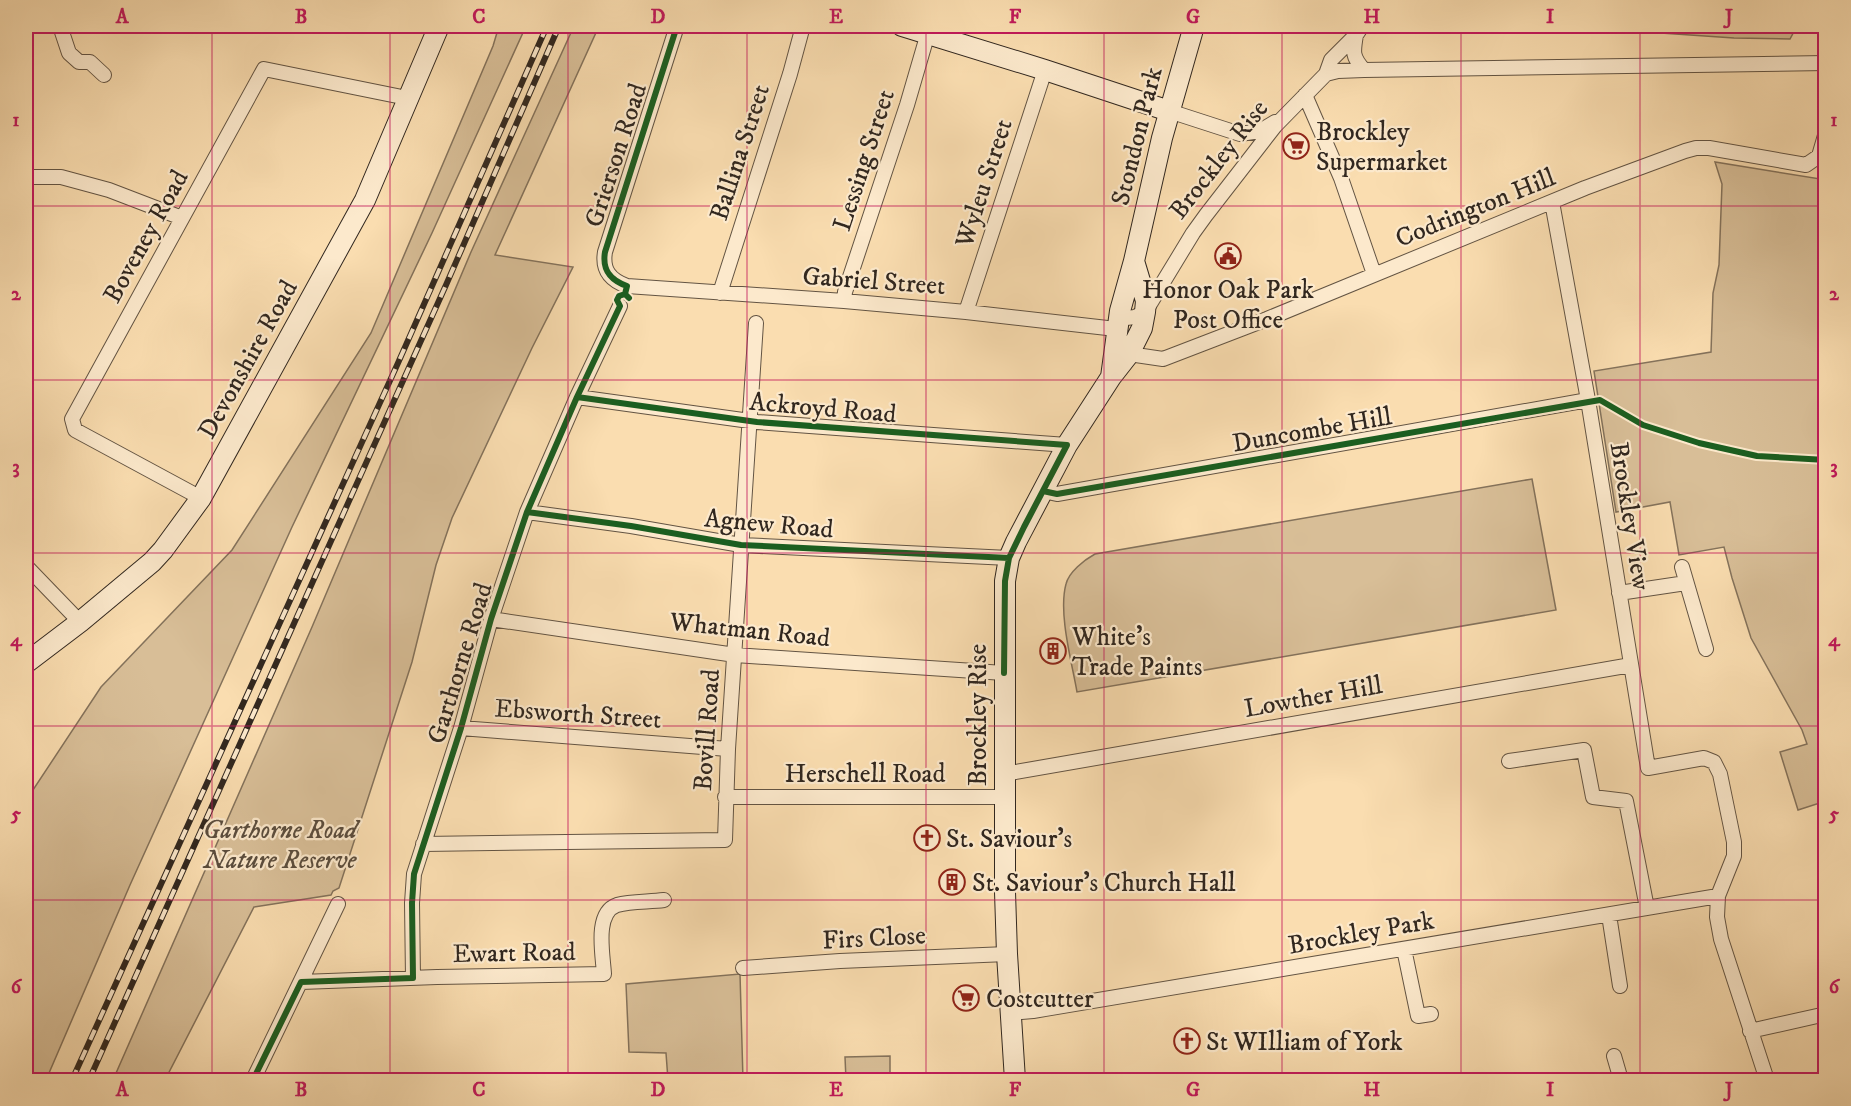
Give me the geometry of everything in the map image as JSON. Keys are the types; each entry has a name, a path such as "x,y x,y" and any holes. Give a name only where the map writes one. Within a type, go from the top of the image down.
{"main road":[{"name":"Devonshire Road","path":"26,663 152,562 201,498 365,200 438,26"},
{"path":"902,26 1169,111"},
{"name":"Stondon Park","path":"1111,377 1134,261 1169,111 1194,26"},
{"name":"Stondon Park","path":"1111,377 1129,354 1142,328 1146,301 1126,306"},
{"name":"Brockley Rise","path":"1015,1080 1007,954 1004,796 1005,581 1010,558 1043,491 1067,445 1111,377"}],"street":[{"path":"60,26 69,53 79,62 90,62 104,75"},
{"name":"Grierson Road","path":"627,286 618,283 608,273 605,267 605,252 677,26"},
{"name":"Ballina Street","path":"720,293 790,74 803,26"},
{"path":"1359,30 1353,52 1356,62 1364,70"},
{"name":"Brockley Rise","path":"1145,312 1193,233 1275,126 1326,74 1331,60 1359,30"},
{"name":"Lessing Street","path":"844,301 928,33"},
{"path":"1326,74 1364,70 1826,63"},
{"name":"Boveney Road","path":"201,498 75,430 72,419 264,69 407,98"},
{"name":"Wyleu Street","path":"966,312 1045,70"},
{"path":"1305,95 1341,178 1374,274"},
{"path":"1169,111 1240,134 1260,131 1285,117"},
{"name":"Codrington Hill","path":"1129,354 1163,359 1267,319 1552,201 1696,148 1709,148 1806,165 1819,156 1826,132"},
{"path":"1240,134 1247,144 1246,164"},
{"path":"26,177 61,177 109,190 182,218"},
{"name":"Brockley View","path":"1552,201 1588,400 1648,768 1704,758 1714,762 1720,774 1734,842 1734,856 1718,896"},
{"name":"Gabriel Street","path":"627,286 966,312 1126,306"},
{"name":"Garthorne Road","path":"413,978 414,874 461,728 491,619 527,512 620,306"},
{"name":"Bovill Road","path":"423,844 725,840 725,797 756,323"},
{"name":"Ackroyd Road","path":"578,397 750,422 1067,445"},
{"name":"Duncombe Hill","path":"1043,491 1057,494 1588,400"},
{"name":"Agnew Road","path":"527,512 631,526 741,545 1010,558"},
{"path":"26,566 80,622"},
{"path":"1682,567 1706,649"},
{"path":"1619,593 1686,583"},
{"name":"Whatman Road","path":"491,619 735,655 1004,673"},
{"name":"Lowther Hill","path":"1004,774 1631,665"},
{"name":"Ebsworth Street","path":"461,728 728,749"},
{"path":"1509,762 1584,750 1593,797 1626,801 1647,908"},
{"name":"Herschell Road","path":"725,797 1004,796"},
{"path":"1718,896 1717,917 1721,939 1767,1080"},
{"name":"Brockley Park","path":"1010,1013 1718,896"},
{"name":"Ewart Road","path":"301,982 604,974 602,922 606,912 616,906 664,900"},
{"path":"253,1080 338,904"},
{"path":"1609,915 1620,986"},
{"path":"1404,949 1418,1016 1431,1014"},
{"name":"Firs Close","path":"743,968 1007,954"},
{"path":"1750,1031 1826,1014"},
{"path":"1614,1056 1620,1080"}],"green space":[{"path":"499,26 526,26 432,233 292,527 130,885 46,1080 26,1080 26,793 31,793 101,687 232,550 371,333 493,46"},
{"name":"Garthorne Road Nature Reserve","path":"574,26 599,26 495,255 573,267 452,518 436,565 412,662 339,888 331,895 254,907 165,1080 113,1080 312,627 471,252"},
{"path":"1655,26 1797,26 1790,39 1661,33"},
{"path":"1825,159 1826,801 1798,810 1780,752 1807,744 1802,730 1751,638 1724,547 1679,555 1670,502 1616,512 1594,371 1711,352 1713,293 1719,265 1722,184 1715,162 1820,179"},
{"path":"1532,479 1556,610 1077,692 1067,638 1064,596 1070,575 1095,554"},
{"path":"740,974 743,1080 668,1080 666,1053 629,1052 626,984"},
{"path":"890,1056 890,1080 846,1080 845,1057"}],"railway":[{"path":"72,1080 398,363 547,26"},
{"path":"89,1080 446,285 559,26"}],"cycle path":[{"path":"629,298 625,294 627,286 608,274 604,258 605,252 677,26"},
{"path":"253,1080 301,982 413,978 414,874 461,728 491,619 527,512 620,306 617,300 619,296 625,294"},
{"path":"577,397 757,422 1067,445 1009,558 1005,581 1004,673"},
{"path":"1043,491 1057,494 1600,400 1643,425 1699,443 1757,456 1826,460"},
{"path":"527,512 631,526 741,545 1009,558"}],"place":[{"name":"Brockley Supermarket","path":"1296,146"},
{"name":"Honor Oak Park Post Office","path":"1228,256"},
{"name":"White's Trade Paints","path":"1053,651"},
{"name":"St. Saviour's","path":"927,838"},
{"name":"St. Saviour's Church Hall","path":"952,882"},
{"name":"Costcutter","path":"966,998"},
{"name":"St WIlliam of York","path":"1187,1041"}]}
